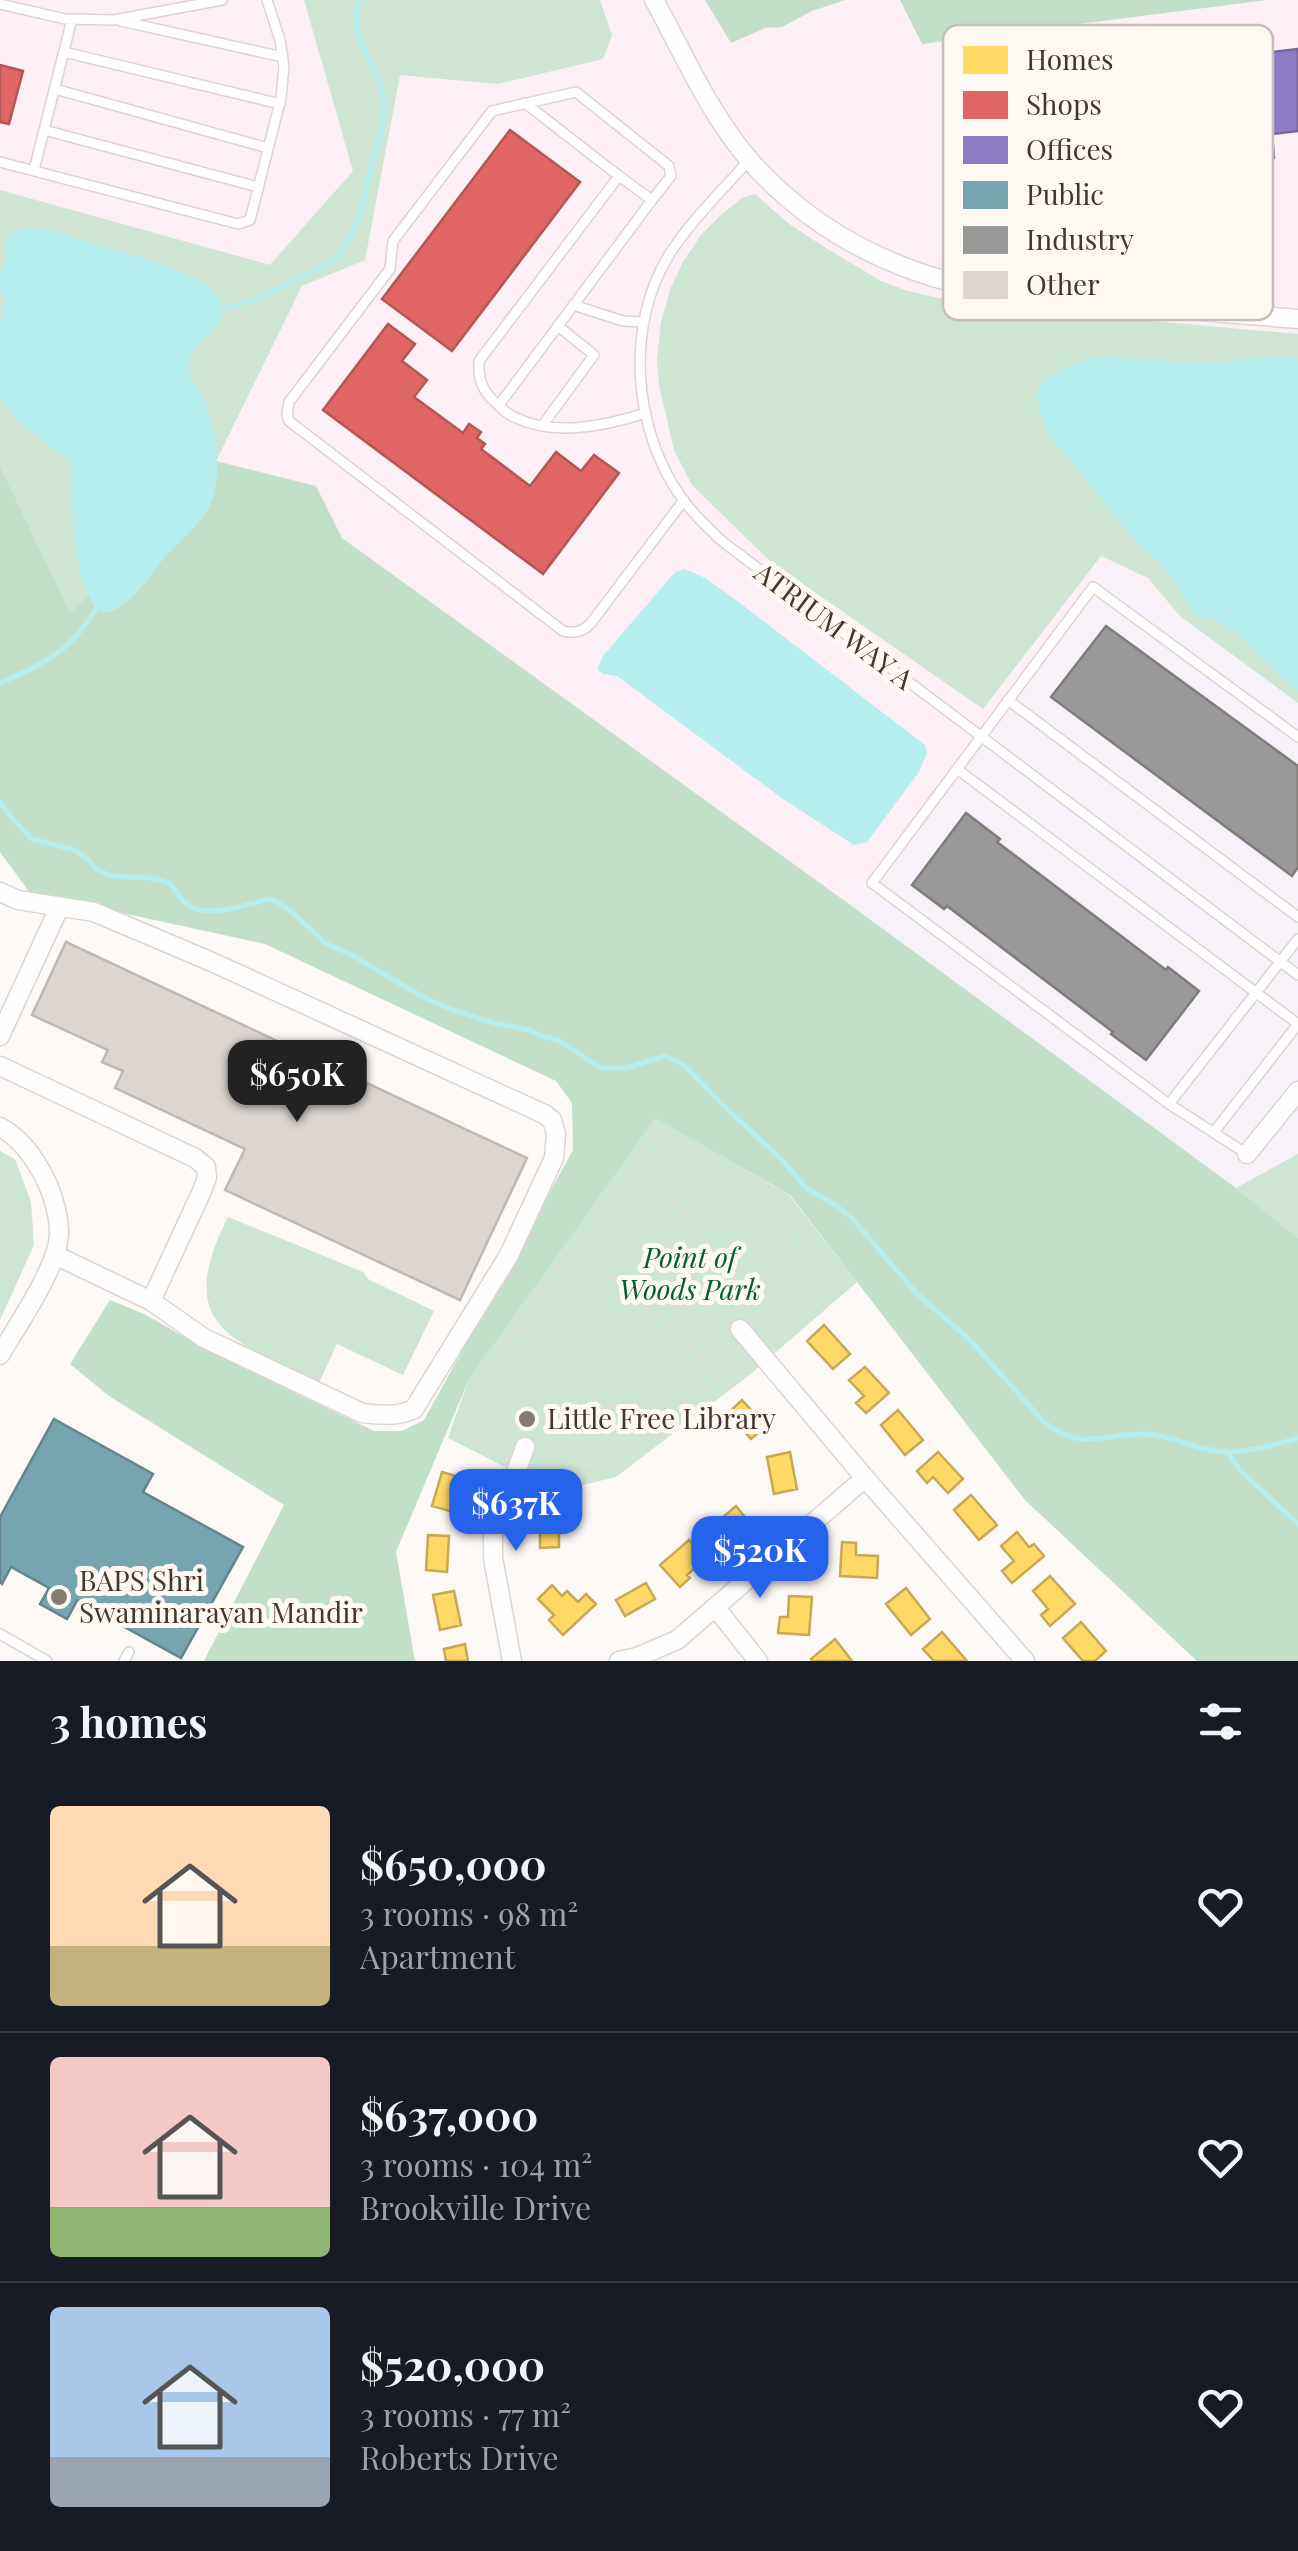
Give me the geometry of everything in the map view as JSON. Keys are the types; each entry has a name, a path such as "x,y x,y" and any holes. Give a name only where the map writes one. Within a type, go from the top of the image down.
{"street":[{"path":"654,0 714,109 749,160 801,210 850,242 874,256 943,279"},
{"path":"1273,316 1298,318"},
{"path":"0,892 18,900 94,912 212,962 552,1120 556,1134 554,1158 509,1255 414,1409 403,1414 362,1413 204,1338 151,1300 55,1255"},
{"path":"0,1036 59,908"},
{"path":"0,1066 195,1158 206,1167 202,1190 151,1300"},
{"path":"1247,1154 1298,1091"},
{"path":"0,1127 18,1138 34,1157 46,1180 60,1232 55,1255 0,1355"},
{"path":"740,1328 1025,1661"},
{"path":"512,1661 492,1558 493,1536 522,1456"},
{"path":"619,1661 677,1640 865,1478"},
{"path":"716,1608 758,1661"}],"lane":[{"path":"114,20 222,0"},
{"path":"0,162 238,224 250,220 280,104 284,68 267,0"},
{"path":"0,4 72,19 114,20 282,57"},
{"path":"34,170 72,19"},
{"path":"64,52 280,104"},
{"path":"54,89 268,148"},
{"path":"499,406 670,176 668,166 576,92 492,111 393,241 390,268 289,402 288,418 570,633 591,623 684,500"},
{"path":"525,104 652,200"},
{"path":"44,130 258,187"},
{"name":"ATRIUM WAY A","path":"749,160 668,256 651,290 644,322 640,358 646,413 654,446 684,500 724,542 1298,976"},
{"path":"619,176 480,361 478,379 489,398 512,417 542,426 575,427 646,413"},
{"path":"573,305 623,321 644,322"},
{"path":"542,426 594,355 558,326"},
{"path":"1247,1154 1170,1104 872,884 1093,587 1298,737"},
{"path":"1008,700 1298,918"},
{"path":"957,769 1298,1024 1214,1132"},
{"path":"1170,1104 1298,938"},
{"path":"0,1634 46,1661"}],"path":[{"path":"634,1294 665,1252 686,1213 640,1177 637,1158 656,1128 714,1162 775,1210 807,1289 801,1314 763,1354"},
{"path":"656,1246 665,1252"},
{"path":"722,1373 634,1294 570,1248 470,1395 457,1432 522,1456 557,1478 614,1462 646,1442 691,1404 722,1373 731,1364"},
{"path":"518,1326 526,1354 642,1431 646,1442"},
{"path":"694,1347 704,1335"},
{"path":"496,1362 526,1354"}],"shaded area":[{"path":"0,0 1298,0 1298,1310 1142,1499 133,637 0,566"},
{"path":"1109,562 1298,704 1298,1154 1236,1188 849,904"}],"green space":[{"path":"304,0 600,0 612,35 603,59 497,84 400,75 365,260 302,286 216,461 146,584 70,614 0,466 0,190 270,265 353,171"},
{"path":"705,0 845,0 782,27 765,28 731,43"},
{"path":"900,0 1267,0 1071,25 943,25 943,41 922,44"},
{"path":"755,194 789,224 881,281 943,299 943,320 1142,320 1298,334 1298,703 1180,616 1148,578 1101,556 983,709 770,561 692,485 674,450 659,385 661,322 671,287 701,235 742,198"},
{"path":"216,461 316,486 342,538 849,904 1236,1188 1298,1238 1298,1661 1197,1661 1025,1500 790,1195 655,1118 469,1379 396,1552 415,1661 204,1661 284,1505 109,1396 70,1364 110,1300 374,1431 402,1431 424,1420 573,1150 572,1103 556,1081 265,944 30,893 0,852 0,466 70,613"},
{"name":"Point of Woods Park","path":"654,1117 789,1195 857,1282 752,1373 616,1477 554,1492 448,1438 469,1379"},
{"path":"0,1151 15,1159 31,1202 34,1245 0,1320"},
{"path":"1298,1154 1298,1238 1236,1188"},
{"path":"228,1217 363,1272 368,1279 434,1311 403,1375 337,1344 319,1383 238,1341 220,1325 210,1307 206,1283 212,1254"}],"water":[{"path":"29,227 181,272 211,289 222,308 217,324 189,362 214,437 214,494 198,523 133,596 109,612 94,605 83,581 73,521 71,465 20,423 0,397 0,323 5,301 0,272 6,263 5,246 10,233"},
{"path":"1279,356 1298,359 1298,692 1233,630 1192,611 1158,561 1136,542 1048,435 1036,397 1042,382 1062,368 1087,359 1209,363"},
{"path":"685,569 736,600 925,745 927,753 919,772 867,842 854,845 783,799 617,676 597,669 603,656 669,579"}],"building: Homes":[{"path":"824,1325 850,1354 833,1369 807,1341"},
{"path":"865,1367 889,1393 866,1413 856,1403 864,1396 849,1380"},
{"path":"742,1400 766,1426 751,1439 728,1413"},
{"path":"898,1410 923,1440 905,1455 881,1425"},
{"path":"790,1452 797,1489 774,1494 767,1457"},
{"path":"938,1452 963,1479 948,1493 933,1477 927,1483 917,1471"},
{"path":"442,1472 463,1478 453,1512 432,1506"},
{"path":"971,1495 997,1525 979,1540 954,1510"},
{"path":"736,1506 749,1522 722,1544 709,1529"},
{"path":"540,1514 569,1514 569,1529 559,1529 559,1547 540,1548"},
{"path":"1017,1532 1029,1547 1034,1544 1044,1556 1012,1583 1002,1571 1014,1561 1001,1546"},
{"path":"428,1535 449,1536 447,1572 426,1570"},
{"path":"689,1540 705,1559 680,1587 660,1565"},
{"path":"842,1542 856,1543 856,1555 878,1556 877,1578 840,1576"},
{"path":"1050,1576 1075,1604 1050,1626 1041,1615 1048,1609 1033,1591"},
{"path":"646,1583 655,1599 625,1616 616,1600"},
{"path":"552,1585 562,1596 567,1591 578,1602 586,1594 596,1604 563,1635 549,1620 554,1615 538,1599"},
{"path":"906,1588 930,1619 911,1635 886,1604"},
{"path":"454,1591 461,1625 440,1630 433,1595"},
{"path":"789,1596 812,1597 809,1635 778,1633 780,1617 788,1617"},
{"path":"1081,1622 1106,1651 1095,1661 1083,1661 1063,1638"},
{"path":"942,1632 967,1661 934,1661 923,1649"},
{"path":"835,1639 852,1661 812,1661 811,1659"},
{"path":"465,1644 468,1661 446,1661 444,1649"}],"building: Shops":[{"path":"0,65 23,71 9,124 0,122"},
{"path":"510,130 580,182 452,351 382,299"},
{"path":"388,324 415,344 402,361 427,380 414,397 463,433 469,424 481,432 477,438 485,444 481,449 530,486 556,452 581,471 594,455 619,473 543,574 323,410"}],"building: Offices":[{"path":"1298,49 1298,131 1273,134 1273,52"}],"building: Public":[{"path":"54,1419 153,1474 143,1492 243,1547 181,1658 77,1601 67,1619 40,1604 49,1588 11,1567 0,1582 0,1517"}],"building: Industry":[{"path":"1106,626 1298,766 1298,867 1292,876 1051,697"},
{"path":"966,813 1000,839 997,842 1199,991 1146,1060 947,906 944,909 912,885"}],"building: Other":[{"path":"66,942 527,1158 460,1300 225,1190 245,1149 115,1088 123,1071 102,1062 108,1050 32,1015"}],"waterway":[{"path":"220,309 255,299 324,266 339,254 352,234 384,111 383,94 356,23 360,0"},
{"path":"0,683 57,653 79,633 99,604"},
{"path":"0,802 32,839 75,850 96,869 111,876 170,883 186,903 202,910 275,901 325,943 423,997 453,1010 558,1040 601,1068 626,1068 665,1056 683,1064 807,1189 852,1218 917,1294 969,1339 1043,1421 1057,1431 1082,1439 1154,1435 1229,1452 1298,1438"},
{"path":"1227,1452 1241,1471 1298,1524"}],"place":[{"name":"Little Free Library","path":"527,1419"},
{"name":"BAPS Shri Swaminarayan Mandir","path":"59,1597"}]}
